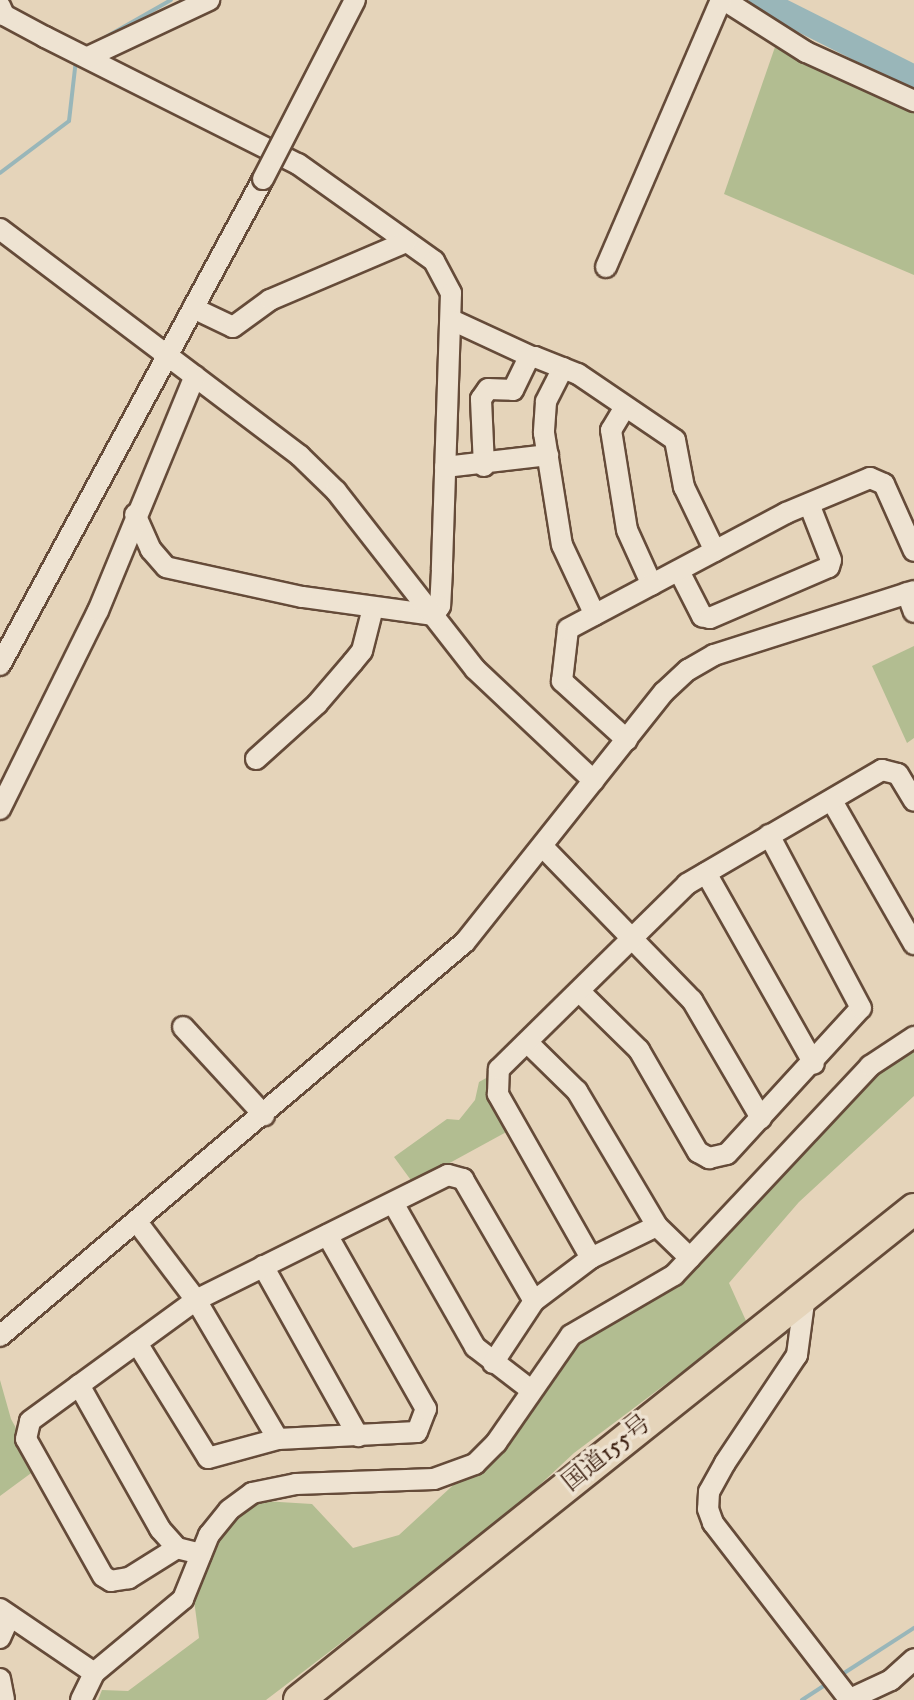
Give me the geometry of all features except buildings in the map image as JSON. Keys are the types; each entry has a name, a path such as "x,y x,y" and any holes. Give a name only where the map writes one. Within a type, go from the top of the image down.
{"highway":[{"name":"国道155号","path":"305,1698 914,1209"}],"street":[{"path":"83,55 209,0"},
{"path":"0,665 170,357 355,0"},
{"path":"606,267 723,0 806,52 914,101"},
{"path":"1,15 298,164 406,242 444,275 454,321 441,595 434,615"},
{"path":"0,229 300,456 336,491 475,669 594,781"},
{"path":"193,308 233,327 270,300 406,242"},
{"path":"454,321 563,368 675,440 684,487 715,551"},
{"path":"484,466 481,399 488,389 513,390 532,357"},
{"path":"563,368 546,402 548,455 562,545 595,615"},
{"path":"0,809 98,611 135,514 195,376"},
{"path":"625,407 611,430 627,530 652,585"},
{"path":"445,467 484,466 548,455"},
{"path":"627,740 562,681 565,634 715,551 809,504 878,478 914,551"},
{"path":"679,571 702,616 710,618 829,567 831,560 809,504"},
{"path":"135,514 151,550 166,567 373,608 434,615"},
{"path":"0,1336 465,942 664,692 714,655 912,599"},
{"path":"256,759 317,704 362,651 373,608"},
{"path":"591,1258 498,1094 499,1069 687,884 769,835 891,769 914,801"},
{"path":"832,801 914,944"},
{"path":"580,992 639,1050 703,1156 727,1154 858,1016 861,1002 769,835"},
{"path":"543,847 703,1014 761,1118"},
{"path":"706,873 814,1064"},
{"path":"183,1027 264,1115"},
{"path":"81,1700 94,1673 167,1617 189,1588 201,1554 229,1510 252,1493 296,1484 434,1479 462,1470 496,1443 571,1335 662,1284 870,1066 914,1037"},
{"path":"528,1043 577,1091 657,1226 690,1258"},
{"path":"177,1548 129,1578 111,1581 103,1576 25,1429 79,1385 196,1300 448,1175 463,1179 534,1301"},
{"path":"393,1203 475,1347 531,1390"},
{"path":"137,1222 196,1300 278,1439"},
{"path":"493,1363 534,1301 591,1258 657,1226"},
{"path":"137,1343 201,1454 216,1459 278,1439 410,1435 422,1427 426,1409 327,1235"},
{"path":"263,1266 358,1436"},
{"path":"805,1295 797,1355 725,1463 709,1492 708,1509 713,1523 829,1667 848,1697 891,1680 914,1659"},
{"path":"79,1385 160,1529 177,1548 201,1554"},
{"path":"0,1638 5,1613 94,1673"},
{"path":"0,1679 4,1700"}],"green space":[{"path":"775,47 914,110 914,275 724,194"},
{"path":"914,646 914,738 907,743 872,666"},
{"path":"914,1045 914,1096 799,1202 729,1283 747,1323 574,1453 501,1521 266,1700 98,1700 102,1690 128,1691 199,1638 194,1600 228,1518 263,1501 312,1504 353,1548 399,1535 500,1442 593,1323 663,1291 879,1068"},
{"path":"488,1077 512,1129 413,1183 394,1157 447,1119 459,1120 475,1100 479,1082"},
{"path":"0,1380 11,1419 38,1468 0,1496"}],"waterway":[{"path":"83,50 171,0"},
{"path":"761,0 914,77"},
{"path":"0,173 69,121 76,60"},
{"path":"841,1675 914,1628"},
{"path":"802,1700 830,1682"}]}
